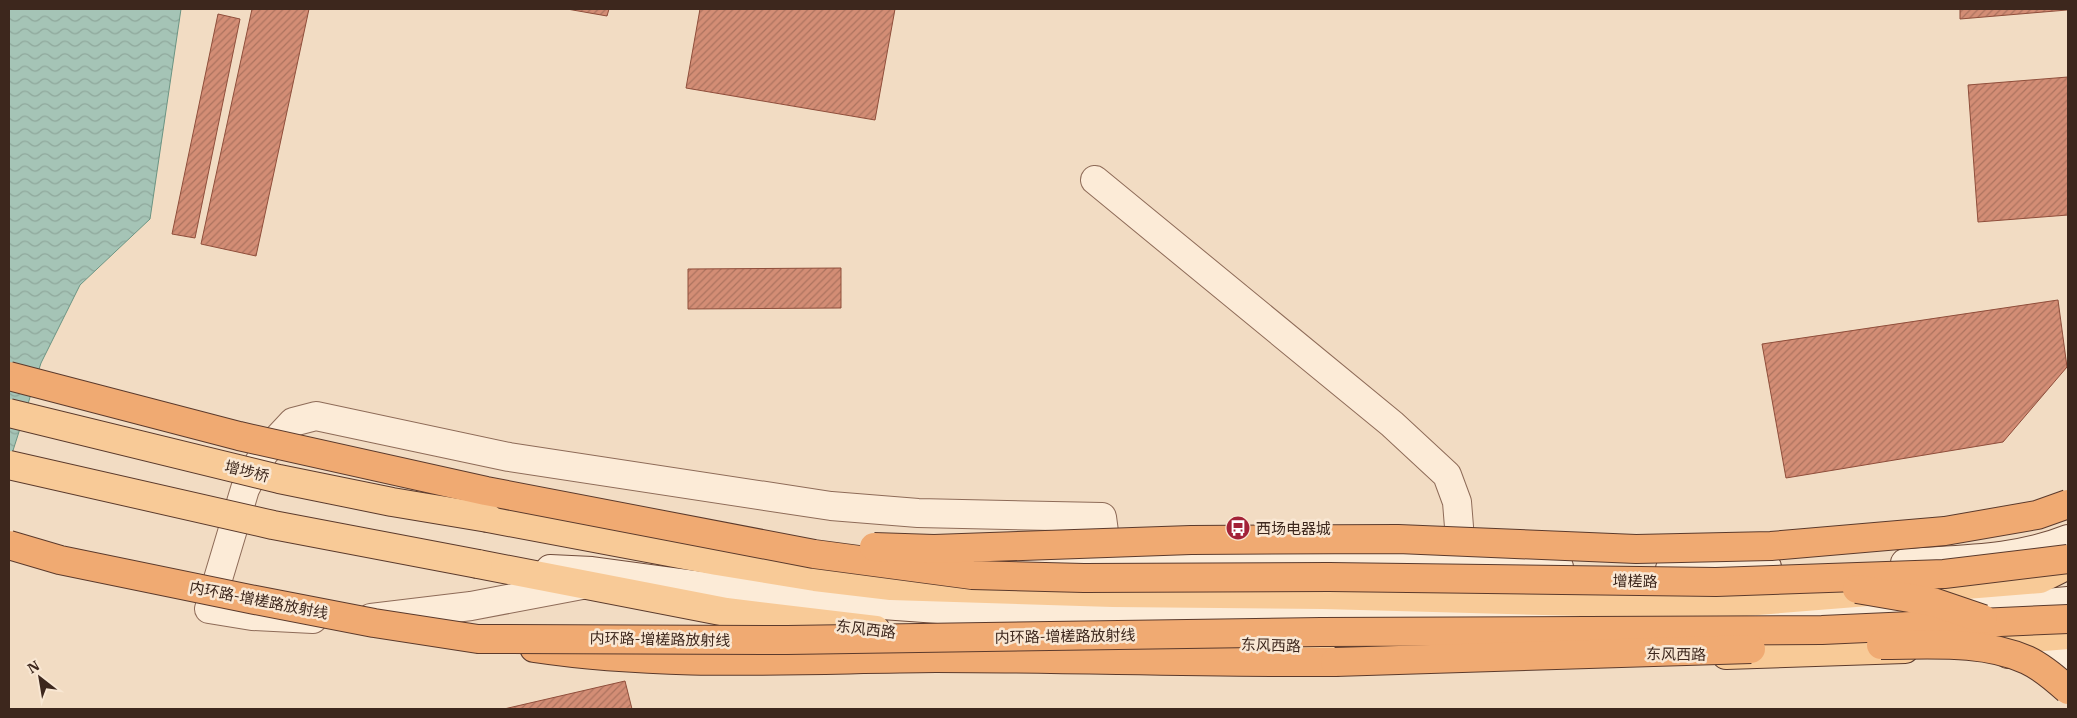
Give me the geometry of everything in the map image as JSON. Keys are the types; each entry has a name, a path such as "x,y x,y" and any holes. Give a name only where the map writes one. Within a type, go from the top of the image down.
{"highway":[{"path":"9,376 240,436 382,468 560,506 759,543 934,548 1190,540 1398,539 1636,549 1771,546 1944,531 2037,515 2068,504"},
{"name":"增槎路","path":"759,543 814,554 972,575 1066,578 1202,577 1716,582 1944,574 2068,559"},
{"name":"内环路-增槎路放射线","path":"9,546 60,560 255,600 374,623 478,639 788,640 1314,623"},
{"path":"1716,582 1844,587 1933,602 1978,617 2003,629 2068,668"},
{"path":"1314,623 1822,630 2068,619"},
{"path":"478,639 576,654 665,660 773,662 1070,658 1335,662 1870,645 1965,646 2000,650 2028,661 2068,690"}],"main road":[{"path":"1095,180 1392,424 1447,475 1457,502 1462,564"},
{"name":"增埗桥","path":"9,413 279,479 392,502 718,561 815,577 891,586"},
{"path":"582,585 471,606 382,617 330,620 276,618 209,609 245,489 264,453 294,422 316,416 509,457 831,506 918,513 1102,518 1108,562"},
{"path":"9,465 273,525 478,564 592,571 799,599 957,610 1314,623 1741,618 1984,609 2068,601"},
{"path":"891,586 987,568 1108,562 1292,560 1658,569 1852,566 1996,557 2028,551 2068,540"},
{"name":"东风西路","path":"478,564 726,612 917,636 1742,656 1879,651 2068,635"},
{"path":"1398,597 1462,564"},
{"path":"2040,579 2068,565"},
{"path":"891,586 1113,593 1398,597 1617,603 1733,603 2040,579 2068,575"},
{"path":"1879,651 2068,610"},
{"path":"1741,618 1742,656"},
{"path":"1314,623 1392,648"},
{"path":"1879,651 2060,655"}],"water":[{"path":"9,9 181,9 150,219 80,285 41,363 9,463"}],"building":[{"path":"252,9 309,9 256,256 201,244"},
{"path":"567,9 609,9 607,16"},
{"path":"700,9 895,9 875,120 686,88"},
{"path":"1960,9 2067,9 2067,10 1960,19"},
{"path":"218,14 240,19 195,238 172,234"},
{"path":"2068,77 2068,215 1978,222 1968,85"},
{"path":"841,268 841,308 688,309 688,269"},
{"path":"2058,300 2067,367 2003,442 1786,478 1762,344"},
{"path":"625,681 632,709 504,709"}],"place":[{"name":"西场电器城","path":"1238,528"}]}
